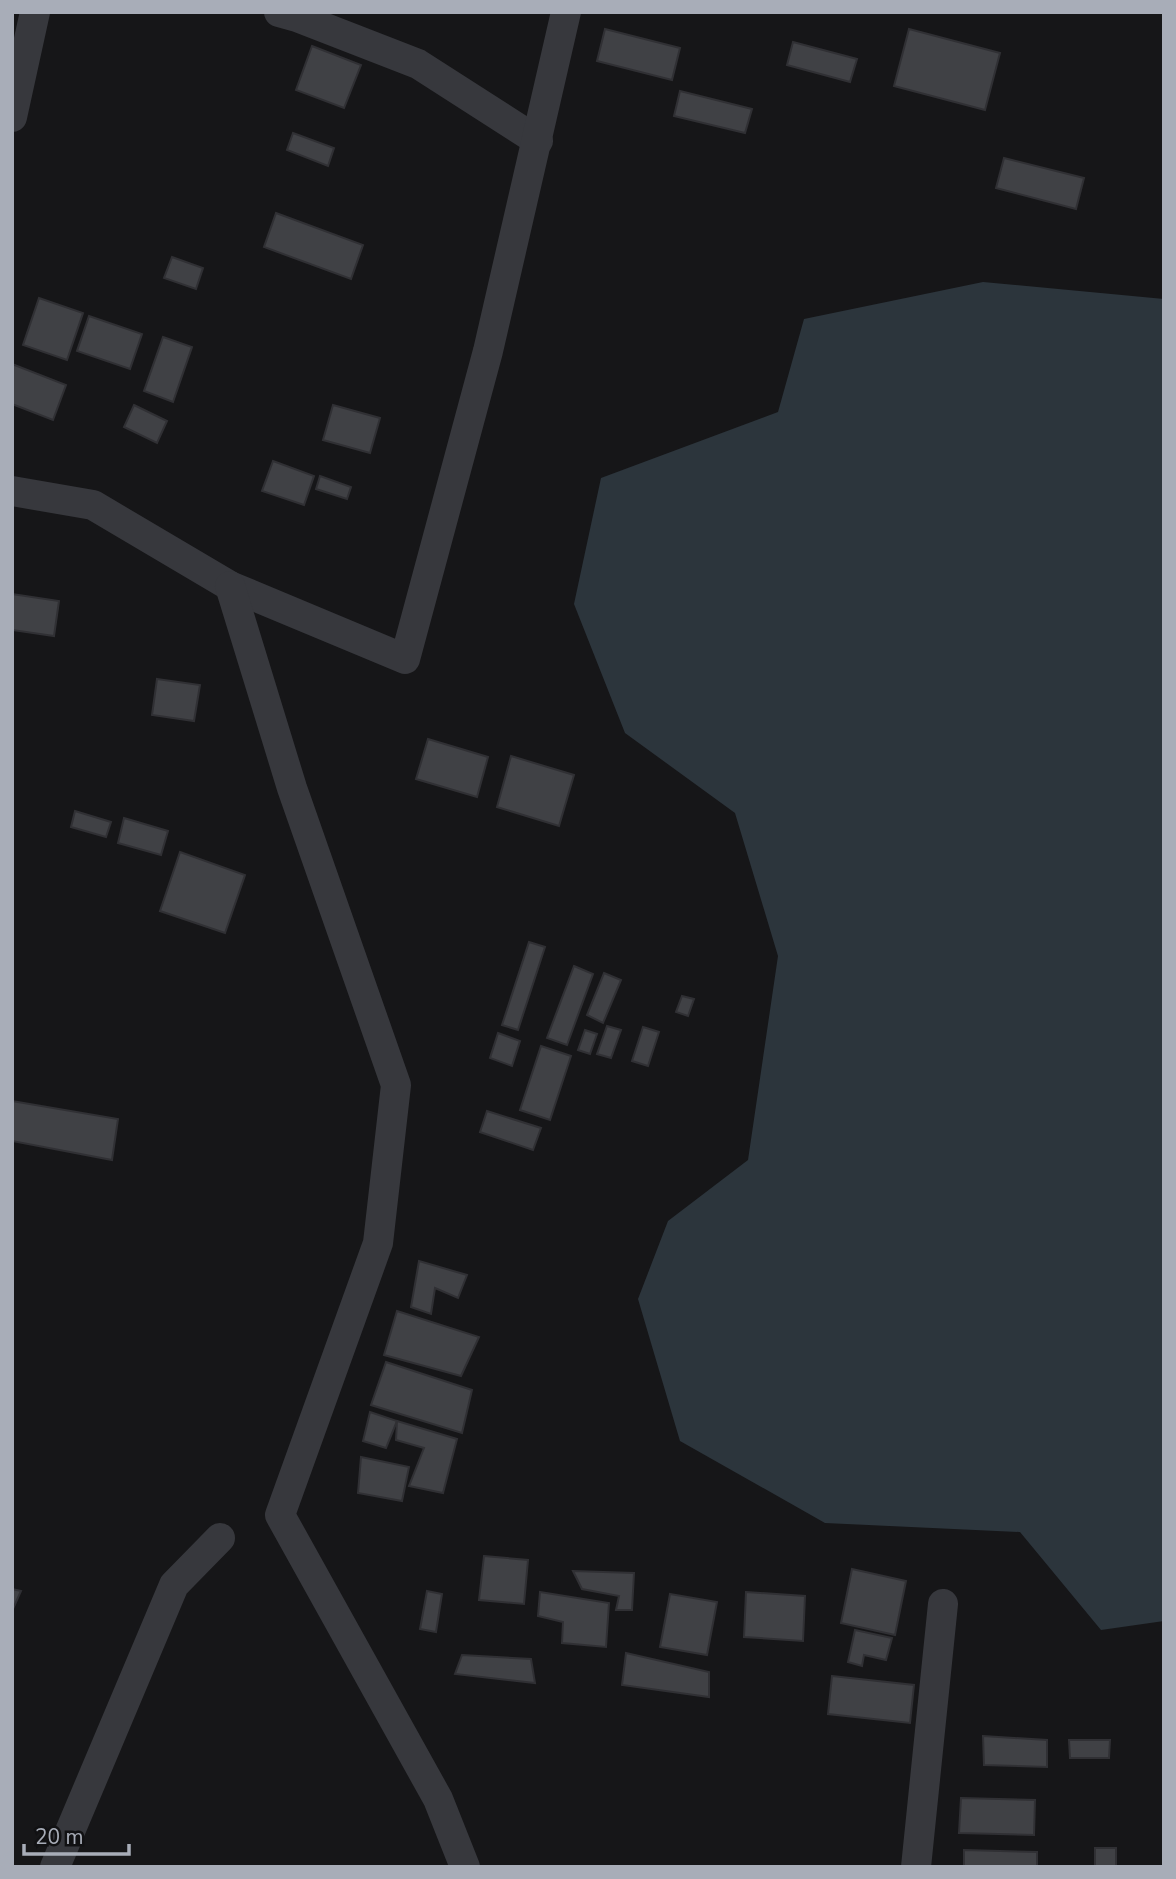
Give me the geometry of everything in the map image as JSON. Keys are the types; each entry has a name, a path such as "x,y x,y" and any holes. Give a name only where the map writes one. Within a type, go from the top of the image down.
{"street":[{"path":"12,117 35,12"},
{"path":"279,12 418,64 538,141"},
{"path":"12,491 93,505 230,586 405,659 488,351 566,12"},
{"path":"230,586 292,788 396,1085 378,1243 280,1515 438,1799 465,1867"},
{"path":"55,1867 174,1585 220,1538"},
{"path":"916,1867 943,1604"}],"shaded area":[{"path":"983,282 1164,299 1164,1621 1101,1630 1020,1532 825,1523 680,1441 638,1299 668,1221 748,1160 778,956 735,813 625,733 574,604 601,478 778,412 804,319"}],"building":[{"path":"605,29 680,48 672,80 597,61"},
{"path":"909,29 1000,53 985,110 894,86"},
{"path":"793,42 857,59 850,82 787,65"},
{"path":"312,46 361,65 344,108 296,90"},
{"path":"680,91 752,109 745,133 674,116"},
{"path":"293,133 334,148 328,166 287,150"},
{"path":"1004,158 1084,178 1076,209 996,188"},
{"path":"276,213 363,245 351,279 264,247"},
{"path":"172,257 203,268 196,289 164,278"},
{"path":"39,298 83,313 67,360 23,345"},
{"path":"89,316 142,334 130,369 77,351"},
{"path":"163,337 192,347 173,402 144,391"},
{"path":"12,364 66,385 53,420 12,404"},
{"path":"134,405 167,421 157,443 124,427"},
{"path":"333,405 380,418 370,453 323,440"},
{"path":"273,461 314,476 304,505 262,491"},
{"path":"320,476 351,487 347,499 316,489"},
{"path":"12,594 59,601 54,636 12,630"},
{"path":"157,679 200,685 194,721 152,715"},
{"path":"428,739 488,757 477,797 416,779"},
{"path":"511,756 574,775 559,826 497,807"},
{"path":"75,811 111,822 106,837 71,827"},
{"path":"124,818 168,831 161,855 118,843"},
{"path":"180,852 245,875 225,933 160,911"},
{"path":"529,942 545,947 518,1030 502,1025"},
{"path":"574,966 593,974 567,1045 547,1038"},
{"path":"604,973 621,980 603,1023 587,1015"},
{"path":"682,996 694,999 688,1016 676,1012"},
{"path":"607,1026 621,1030 611,1058 597,1054"},
{"path":"643,1027 659,1032 648,1066 632,1061"},
{"path":"585,1030 597,1034 590,1054 578,1050"},
{"path":"498,1033 520,1041 512,1066 490,1058"},
{"path":"541,1046 571,1056 550,1120 520,1110"},
{"path":"12,1101 118,1119 112,1160 12,1141"},
{"path":"487,1111 541,1128 533,1150 480,1132"},
{"path":"419,1261 467,1275 458,1298 435,1288 431,1314 411,1307"},
{"path":"397,1311 479,1337 461,1376 384,1355"},
{"path":"386,1362 472,1390 462,1433 371,1405"},
{"path":"370,1412 397,1421 386,1448 363,1441"},
{"path":"397,1421 457,1439 443,1493 409,1486 424,1448 396,1440"},
{"path":"361,1457 409,1467 402,1501 358,1493"},
{"path":"484,1556 528,1560 524,1604 479,1600"},
{"path":"852,1569 906,1581 895,1635 841,1623"},
{"path":"573,1571 634,1573 632,1610 616,1610 619,1596 582,1589"},
{"path":"12,1589 21,1591 12,1611"},
{"path":"427,1591 442,1594 436,1632 420,1629"},
{"path":"540,1592 609,1603 606,1647 562,1643 563,1622 538,1616"},
{"path":"746,1592 805,1596 803,1641 744,1637"},
{"path":"670,1594 717,1602 707,1655 660,1647"},
{"path":"855,1630 892,1638 886,1660 864,1655 862,1666 848,1662"},
{"path":"626,1653 709,1672 709,1697 622,1685"},
{"path":"462,1655 531,1659 535,1683 455,1674"},
{"path":"832,1676 914,1685 910,1723 828,1714"},
{"path":"983,1736 1047,1740 1047,1767 984,1765"},
{"path":"1069,1740 1110,1740 1109,1758 1070,1758"},
{"path":"961,1798 1035,1800 1034,1835 959,1833"},
{"path":"1095,1848 1116,1848 1116,1867 1095,1867"},
{"path":"964,1850 1037,1852 1037,1867 964,1867"}]}
